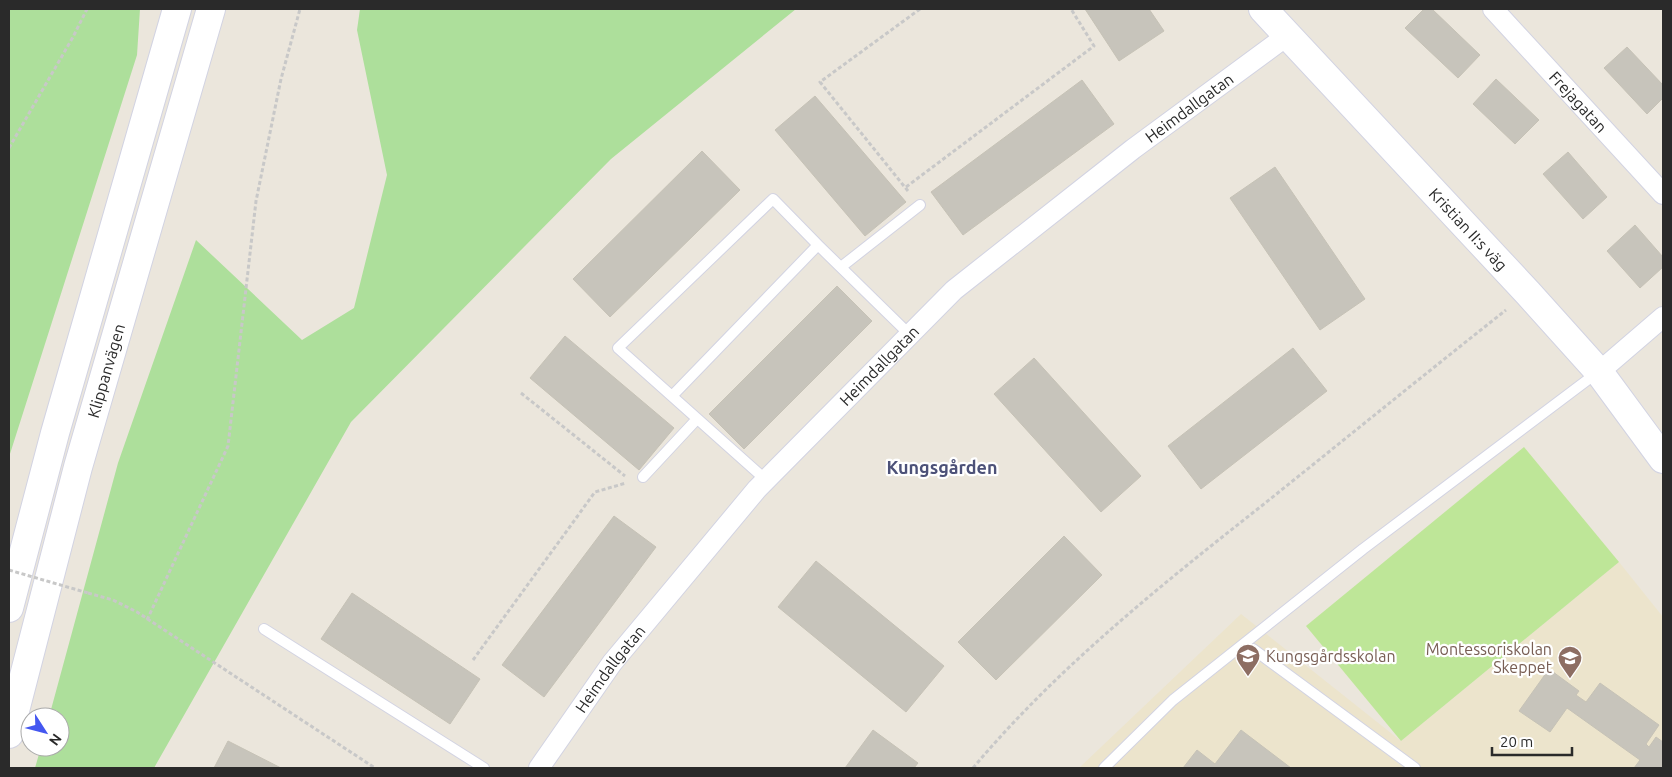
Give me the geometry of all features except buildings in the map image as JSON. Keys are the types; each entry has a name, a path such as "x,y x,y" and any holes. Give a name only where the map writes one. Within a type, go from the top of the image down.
{"main road":[{"name":"Klippanvägen","path":"9,608 54,433 177,9"},
{"name":"Klippanvägen","path":"9,734 78,467 211,9"},
{"name":"Kristian II:s väg","path":"1263,9 1528,293 1599,372 1663,459"}],"street":[{"name":"Frejagatan","path":"1493,9 1663,194"},
{"name":"Heimdallgatan","path":"539,768 612,664 766,480 954,290 1133,149 1288,35"},
{"path":"1599,372 1663,317"}],"lane":[{"path":"766,480 618,348 773,199 910,334"},
{"path":"841,267 920,205"},
{"path":"672,396 818,245"},
{"path":"1104,768 1181,694 1363,549 1599,372"},
{"path":"643,477 697,419"},
{"path":"264,628 484,768"},
{"path":"1253,648 1415,768"}],"path":[{"path":"9,148 87,9"},
{"path":"147,620 228,446 256,201 281,79 300,9"},
{"path":"920,9 820,82 906,188 1094,46 1071,9"},
{"path":"972,768 1018,718 1071,666 1172,577 1381,408 1528,293"},
{"path":"473,660 595,492 632,481 521,393"},
{"path":"9,570 113,600 137,612 375,768"}],"shaded area":[{"path":"1619,562 1663,617 1663,768 1079,768 1241,614 1401,741"}],"green space":[{"path":"9,9 140,9 137,55 9,457"},
{"path":"360,9 796,9 611,159 351,422 154,768 35,768 38,757 70,757 70,707 52,707 118,463 196,240 302,340 354,308 387,175 357,30"},
{"path":"1524,447 1619,562 1401,741 1306,626"}],"place":[{"name":"Kungsgårdsskolan","path":"1248,677"},
{"name":"Montessoriskolan Skeppet","path":"1570,679"}],"district":[{"name":"Kungsgården","path":"942,467"}]}
